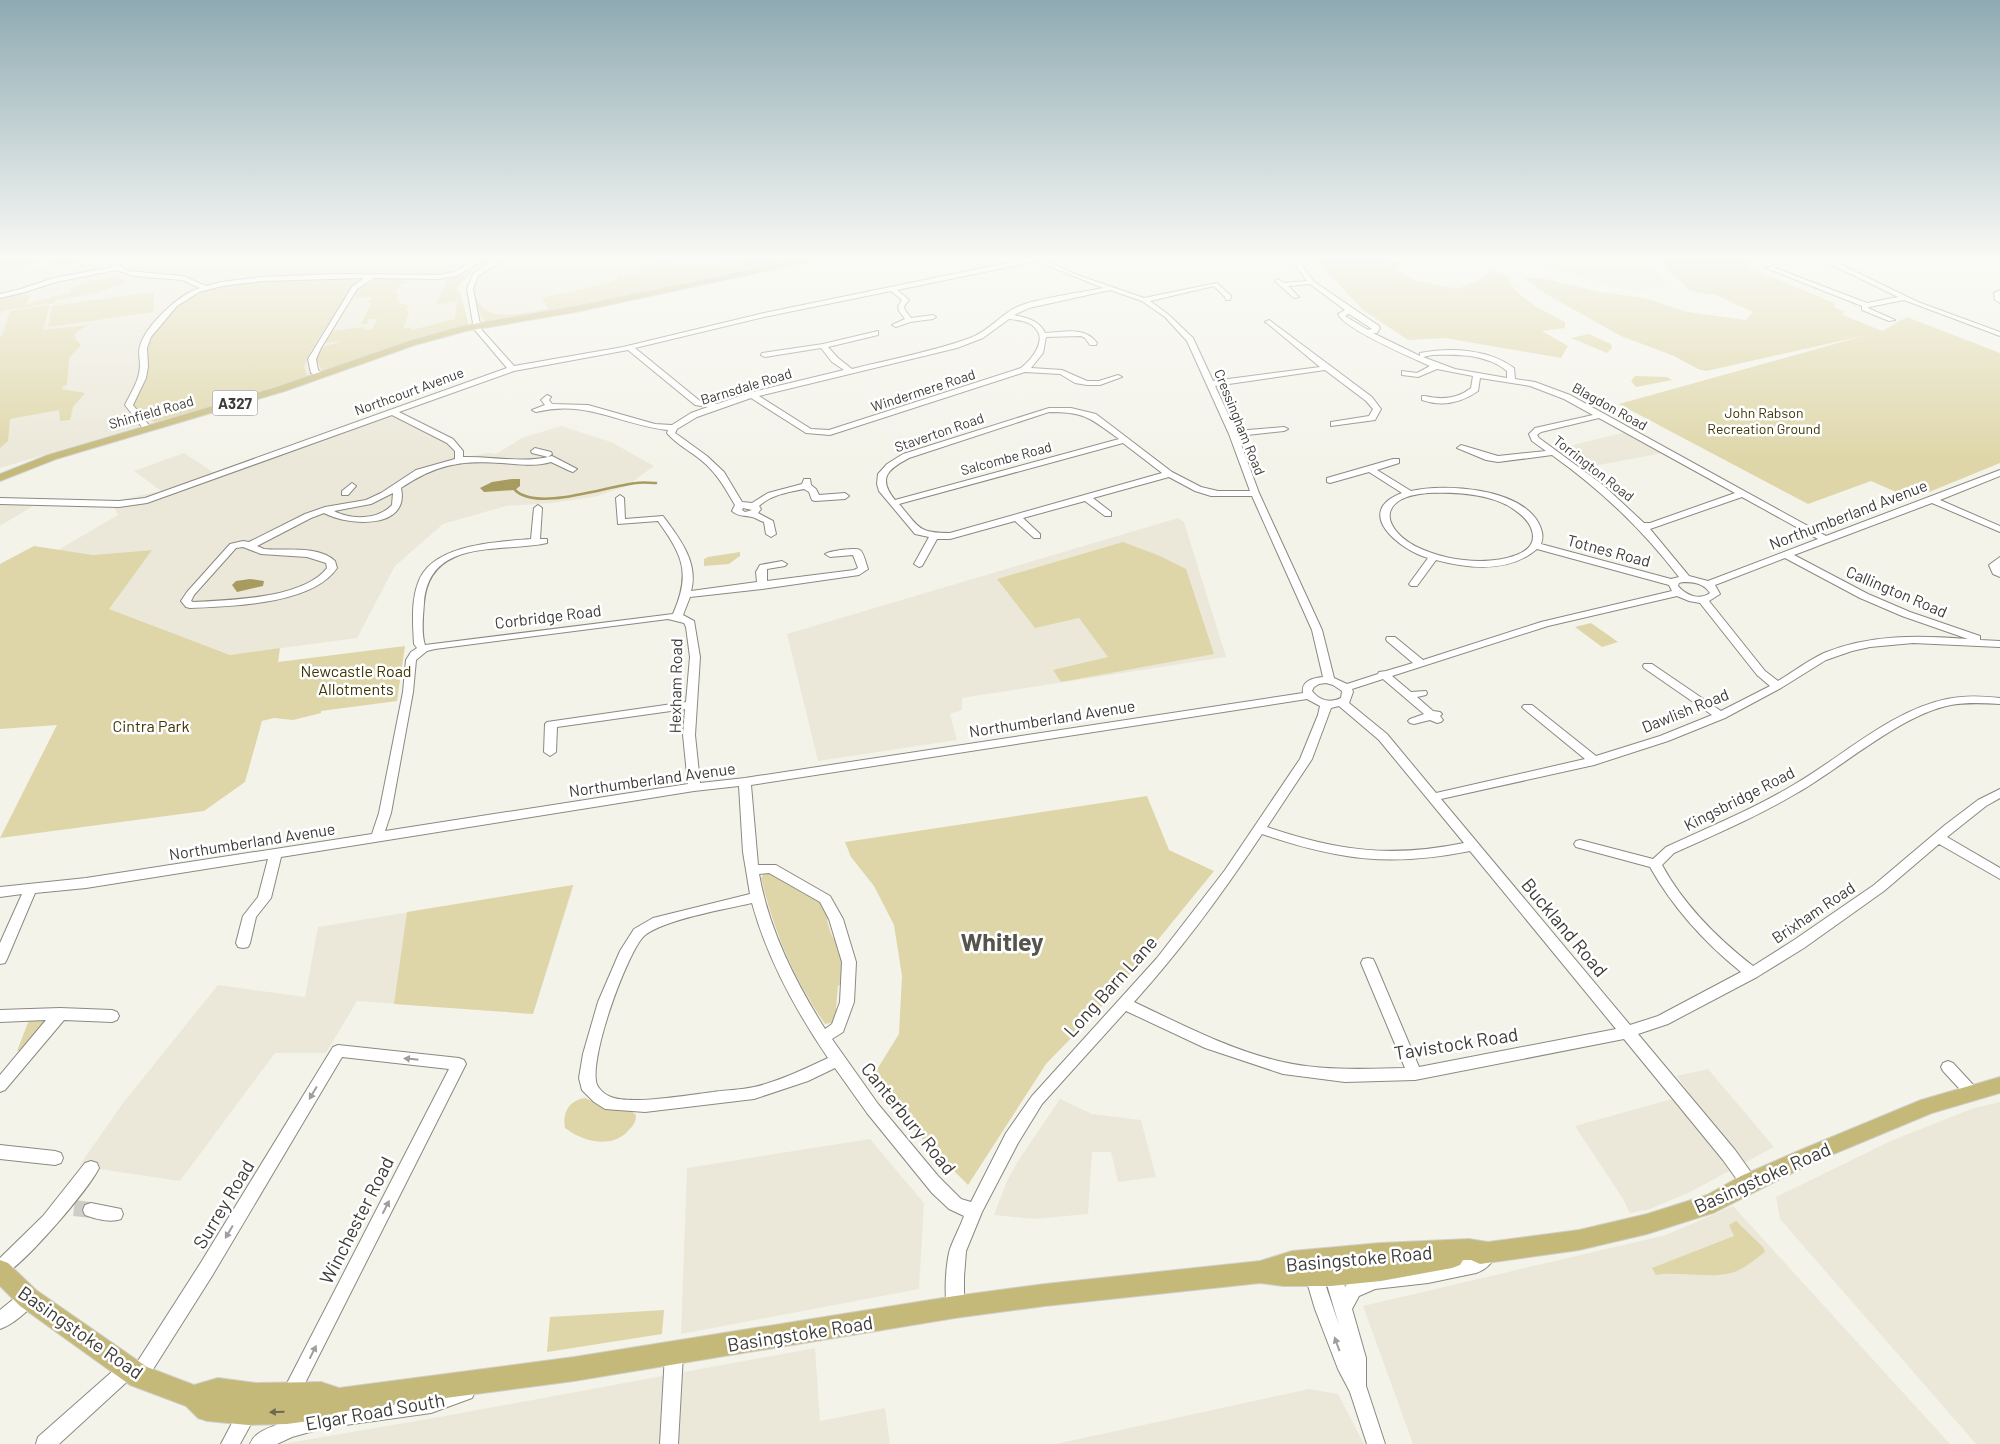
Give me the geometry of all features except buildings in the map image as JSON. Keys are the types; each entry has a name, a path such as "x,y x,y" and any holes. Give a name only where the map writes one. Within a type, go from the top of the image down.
{"main road":[{"name":"Shinfield Road","path":"0,478 37,462 282,389 412,343 481,325"},
{"name":"Shinfield Road","path":"0,482 70,453"},
{"name":"Basingstoke Road","path":"252,1404 316,1408 339,1400 674,1354 955,1307 1045,1295 1260,1272 1283,1276 1321,1267 1371,1271 1578,1240 1647,1224 1713,1203 1749,1183 1805,1157 1928,1106 2000,1085"},
{"name":"Basingstoke Road","path":"0,1270 28,1298 134,1372 194,1397 207,1408 252,1404 290,1395 321,1394 339,1400"}],"street":[{"path":"152,428 131,408 129,402 142,378 143,348 147,337 157,325"},
{"path":"321,375 314,371 312,366 318,347 331,325"},
{"name":"Northcourt Avenue","path":"0,501 119,504 147,500 512,369 630,348 722,325"},
{"name":"Barnsdale Road","path":"673,428 694,415 752,394 972,340 983,335 995,325"},
{"path":"1037,325 1041,328 1044,335 1082,334 1088,336 1093,343"},
{"name":"Cressingham Road","path":"1176,325 1190,340 1232,434 1255,493 1317,630 1329,680"},
{"path":"1273,325 1326,368 1369,399 1377,409 1372,418 1334,424"},
{"name":"Blagdon Road","path":"1355,325 1366,333 1436,366 1511,380 1554,391 1601,415 1826,540"},
{"path":"1977,325 2000,334"},
{"path":"477,326 478,330 512,369"},
{"name":"Windermere Road","path":"752,394 809,431 830,433 1002,379 1024,370 1035,361 1041,350 1044,335"},
{"path":"765,355 773,351 823,346 870,336"},
{"path":"823,346 835,360 850,371"},
{"path":"630,348 698,403 716,406"},
{"path":"1423,355 1443,351 1499,362 1511,370 1511,380"},
{"path":"1405,373 1421,377 1436,366"},
{"path":"1210,384 1326,368"},
{"path":"1024,370 1062,372 1078,381 1087,383 1100,383 1118,377"},
{"path":"1425,398 1435,404 1469,394 1475,389 1477,375"},
{"path":"547,397 545,400 550,406"},
{"path":"694,415 693,413 698,403"},
{"path":"536,410 550,406 588,407 654,426 673,428 671,433 675,437 704,458 721,474 740,505 737,511 739,513 753,510 765,499 806,484 813,491 815,498 844,496"},
{"name":"Staverton Road","path":"934,536 918,532 883,491 880,483 882,473 891,463 906,456 1049,410 1071,410 1093,416 1169,474 1178,476 1198,489 1210,493 1255,493"},
{"path":"392,412 431,433 450,440 459,452 459,460"},
{"name":"Torrington Road","path":"1601,415 1538,430 1533,434 1535,439 1596,483 1642,526 1686,579"},
{"path":"1232,434 1284,429"},
{"name":"Salcombe Road","path":"893,503 1126,440"},
{"path":"1461,448 1489,458 1498,459 1554,452"},
{"path":"535,451 572,469"},
{"path":"251,545 262,552 322,556 330,561 332,568 326,576 311,586 278,594 190,606 186,601 233,546 251,545 286,526 325,510 368,502 384,495 426,470 459,460 481,459 540,462 561,453"},
{"path":"1330,480 1396,461"},
{"path":"1370,469 1410,494"},
{"name":"Northumberland Avenue","path":"1708,584 2000,473"},
{"path":"919,564 934,536 950,536 1169,474"},
{"path":"345,493 352,486"},
{"path":"325,510 342,518 360,520 375,518 391,512 398,504 400,496 396,487"},
{"path":"1428,490 1451,490 1476,493 1499,500 1518,509 1530,519 1538,533 1536,546 1520,557 1496,563 1453,561 1434,557 1412,548 1396,537 1386,522 1385,513 1396,499 1410,494 1428,490"},
{"path":"1642,526 1651,526 1742,494"},
{"path":"1086,496 1108,514"},
{"name":"Hexham Road","path":"620,498 621,522 660,518 671,531 687,561 689,576 688,594 676,616 688,621 691,627 695,657 689,735 694,787"},
{"path":"1932,500 2000,529"},
{"path":"378,838 385,813 408,692 411,660 415,654 423,649 419,644 420,598 426,576 438,564 454,555 474,549 539,541 538,508"},
{"path":"753,510 768,520 771,534"},
{"path":"1016,517 1037,536"},
{"name":"Totnes Road","path":"1536,546 1676,588 1690,598 1703,600"},
{"path":"688,594 856,573 862,569 857,552 830,554"},
{"name":"Callington Road","path":"1786,555 1864,596 1936,625 1999,644"},
{"path":"1414,584 1434,557"},
{"path":"2000,560 1994,565 1996,572 2000,574"},
{"path":"762,586 761,572 763,568 782,564"},
{"path":"1345,688 1383,674 1545,624 1676,588 1678,580 1686,579 1708,584 1712,588 1715,594 1709,599 1703,600 1761,672 1777,686"},
{"path":"212,616 213,604"},
{"name":"Corbridge Road","path":"423,649 526,634 676,616"},
{"path":"1936,625 1940,632 1940,640"},
{"path":"1391,639 1420,663"},
{"name":"Dawlish Road","path":"1433,797 1518,780 1594,761 1695,727 1777,686 1809,665 1830,655 1864,644 1905,640 1940,640 1999,644"},
{"path":"1648,666 1720,716"},
{"path":"1383,674 1436,716 1414,721"},
{"path":"1329,680 1345,688 1348,696 1342,702 1326,704 1316,701 1309,695 1307,691 1311,684 1316,681 1329,680"},
{"path":"1409,696 1422,693"},
{"name":"Northumberland Avenue","path":"0,892 86,883 694,787 745,782 1309,695"},
{"name":"Kingsbridge Road","path":"1655,864 1670,850 1768,805 1801,786 1889,728 1920,712 1948,702 1978,699 2000,701"},
{"name":"Buckland Road","path":"1342,702 1383,736 1729,1155 1749,1183"},
{"name":"Long Barn Lane","path":"955,1307 954,1277 958,1251 975,1210 1012,1138 1037,1100 1162,962 1230,873 1306,759 1324,715 1326,704"},
{"path":"550,752 550,718 691,705"},
{"path":"1528,707 1594,761"},
{"name":"Canterbury Road","path":"745,782 748,848 757,897 764,921 780,960 838,1060 904,1148 936,1185 960,1207 975,1210"},
{"name":"Brixham Road","path":"1628,1032 1663,1020 1752,973 1799,944 1879,888 1982,803 2000,793"},
{"path":"1260,829 1300,844 1326,850 1388,857 1440,853 1473,846"},
{"path":"1939,838 2000,874"},
{"path":"1580,844 1655,864 1673,895 1732,958 1752,973"},
{"path":"243,943 250,916 264,898 276,853"},
{"path":"752,870 772,868 810,890 825,899 836,919 849,962 847,1002 838,1028 823,1037"},
{"path":"0,959 30,888"},
{"path":"757,897 658,920 639,933 627,951 605,1002 590,1054 587,1078 590,1090 599,1098 618,1105 645,1106 686,1102 754,1093 803,1077 838,1060"},
{"path":"1368,963 1414,1074"},
{"name":"Tavistock Road","path":"1123,1003 1210,1044 1283,1068 1345,1076 1414,1074 1628,1032"},
{"path":"0,1086 60,1014"},
{"path":"0,1016 60,1014 112,1016"},
{"name":"Winchester Road","path":"290,1395 459,1064 338,1051"},
{"name":"Surrey Road","path":"46,1444 134,1372 206,1270 338,1051"},
{"path":"1948,1067 1972,1093"},
{"path":"0,1152 55,1158"},
{"path":"0,1270 68,1207 91,1168"},
{"path":"92,1210 115,1214"},
{"path":"1343,1307 1353,1290 1359,1286 1375,1281 1428,1275 1476,1265 1489,1253"},
{"path":"1321,1267 1343,1307 1357,1358 1358,1388"},
{"path":"1321,1267 1324,1309 1344,1363 1358,1388 1376,1444"},
{"path":"0,1321 28,1298"},
{"path":"669,1444 674,1354"},
{"name":"Elgar Road South","path":"259,1444 288,1428 314,1421 432,1404 462,1394 492,1379"},
{"path":"230,1444 252,1404"}],"shaded area":[{"path":"0,325 469,325 396,345 245,398 154,422 0,468"},
{"path":"389,411 457,447 464,457 488,453 496,454 522,438 561,426 611,442 654,466 627,486 594,497 552,503 506,506 443,524 395,566 357,638 230,655 108,609 151,550 93,555 58,550 118,515 114,507 119,500 161,491 134,471 184,453 216,474"},
{"path":"1626,432 1663,453 1583,468 1556,449"},
{"path":"520,479 520,486 515,490 484,492 480,488 492,482"},
{"path":"0,504 33,506 0,526"},
{"path":"1178,518 1184,522 1226,657 962,698 962,710 950,714 957,740 818,761 787,634"},
{"path":"250,579 264,581 263,586 237,592 232,585 236,581"},
{"path":"574,885 533,1014 357,1001 326,1053 275,1053 180,1181 79,1166 123,1103 218,985 305,997 318,927"},
{"path":"1708,1069 1774,1147 1688,1193 1650,1209 1630,1213 1623,1199 1575,1126 1690,1094 1677,1076"},
{"path":"1060,1099 1092,1114 1141,1120 1156,1177 1118,1182 1111,1152 1092,1152 1088,1214 1034,1219 994,1215 1007,1181 1018,1161"},
{"path":"2000,1102 2000,1444 1976,1444 1780,1219 1776,1197 1893,1140 1974,1108"},
{"path":"870,1139 924,1203 919,1289 681,1334 687,1168"},
{"path":"1733,1206 1950,1444 1413,1444 1363,1306 1666,1235"},
{"path":"815,1348 820,1421 885,1408 890,1444 282,1444 445,1416"},
{"path":"1309,1389 1338,1394 1364,1444 1056,1444"}],"green space":[{"path":"5,325 44,325 43,330 87,325 75,333 75,338 81,345 69,358 67,385 63,386 62,389 85,393 73,407 70,420 60,421 59,410 10,419 8,441 0,448 0,336 2,336"},
{"path":"160,325 327,325 310,352 304,366 307,376 245,398 154,422 134,406 134,402 147,371 147,347 150,338"},
{"path":"374,325 404,325 403,328 410,328 412,330 430,325 469,326 424,336 353,362 322,370 316,359 323,347 342,341 324,343 331,331 365,327 364,330 372,329"},
{"path":"1386,325 1565,325 1565,328 1542,331 1568,346 1561,358 1445,338 1408,340"},
{"name":"John Rabson Recreation Ground","path":"1602,325 1868,325 1882,331 1892,325 1929,325 2000,353 2000,463 1912,499 1871,481 1808,504 1619,404 1867,335 1706,371 1698,369 1674,356 1621,336"},
{"path":"1589,334 1611,344 1612,348 1607,353 1571,338"},
{"path":"1635,376 1667,377 1672,380 1636,387 1631,381"},
{"path":"1123,542 1160,556 1186,569 1214,654 1061,682 1053,670 1108,657 1079,618 1035,628 997,579"},
{"name":"Cintra Park","path":"34,546 93,555 152,550 109,609 230,655 280,648 278,662 405,646 397,701 321,711 321,713 293,720 274,718 262,721 245,782 204,811 0,838 57,725 0,729 0,564"},
{"path":"740,552 740,556 729,564 704,566 704,559 708,557"},
{"path":"1591,623 1618,642 1602,647 1575,627"},
{"path":"1147,796 1169,850 1214,871 1113,995 1046,1064 968,1185 868,1084 899,1034 902,976 894,925 874,886 851,857 845,842"},
{"path":"769,873 806,895 810,893 821,901 830,916 827,920 829,928 833,938 841,947 844,962 843,983 838,986 836,1008 839,1014 836,1022 825,1024 813,1006 786,954 772,918 761,878 764,874"},
{"path":"573,885 533,1014 394,1004 407,912"},
{"path":"44,1017 46,1021 23,1050 17,1051 29,1020"},
{"path":"585,1098 608,1109 631,1111 636,1115 634,1124 620,1137 604,1142 572,1133 565,1128 566,1112 575,1101"},
{"path":"1736,1221 1763,1247 1765,1252 1747,1266 1735,1272 1722,1275 1656,1275 1652,1268 1734,1236 1729,1225"},
{"path":"664,1310 662,1334 547,1352 550,1317"}],"waterway":[{"path":"515,490 525,496 539,499 573,496 636,483 656,483"}],"tunnel":[{"path":"74,1208 91,1210"}],"district":[{"name":"Whitley","path":"1002,941"}],"park label":[{"name":"Newcastle Road Allotments","path":"356,679"}]}
